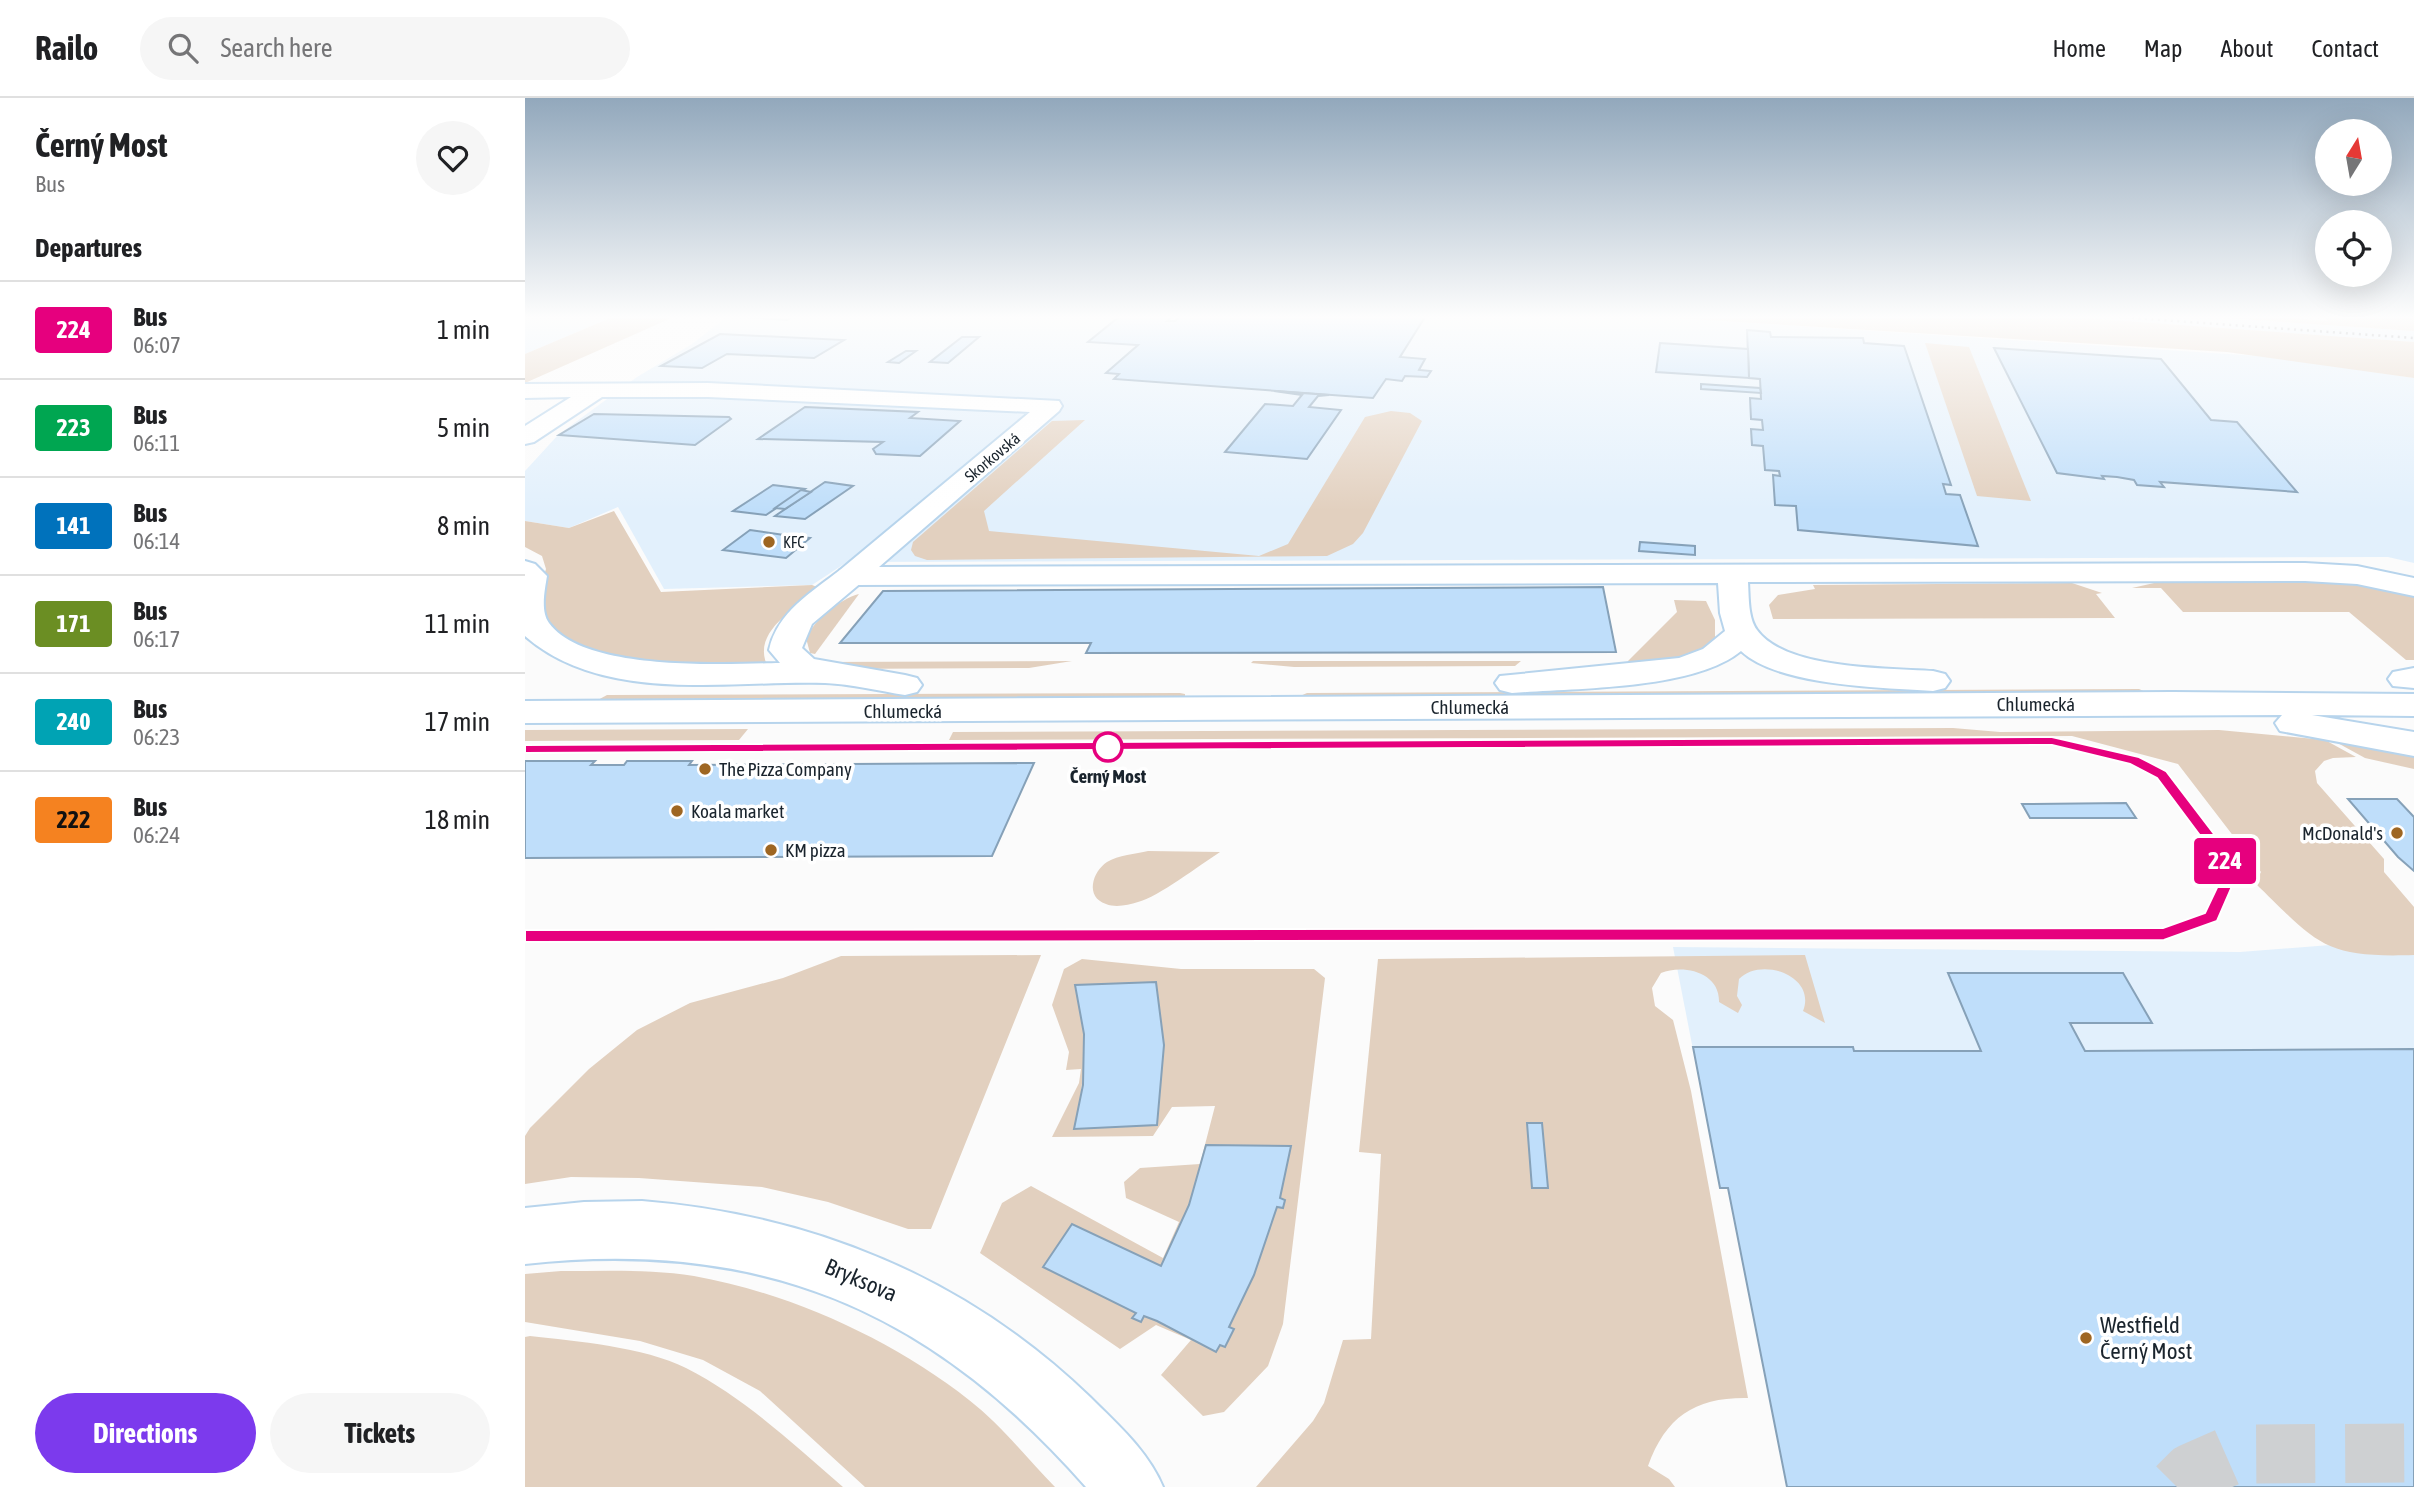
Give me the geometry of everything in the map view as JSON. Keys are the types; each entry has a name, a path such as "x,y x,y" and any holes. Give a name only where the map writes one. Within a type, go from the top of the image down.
{"main road":[{"name":"Skorkovská","path":"525,391 719,390 1051,406 851,576"},
{"path":"525,437 595,392"},
{"path":"525,570 532,576 527,606 534,626 552,644 586,659 664,672 828,673 905,685"},
{"path":"828,673 795,662 785,650 785,642 804,617 851,576 2305,572 2357,575 2414,587"},
{"path":"1733,575 1733,598 1742,634 1773,658 1805,668 1933,681"},
{"path":"1513,683 1685,668 1715,656 1742,634"},
{"name":"Chlumecká","path":"525,687 1933,681 2412,685"},
{"name":"Chlumecká","path":"525,712 2173,703 2412,685"},
{"path":"2173,703 2414,744"},
{"name":"Bryksova","path":"525,1236 554,1231 665,1230 773,1247 847,1271 919,1305 1017,1371 1130,1487"}],"shaded area":[{"path":"632,381 2414,381 2414,563 2388,557 847,562 812,585 664,589 618,507 569,528 525,521 525,471 558,435"},
{"path":"1938,381 1983,381 2031,501 1977,496"},
{"path":"1391,411 1410,413 1422,421 1363,533 1353,544 1327,556 927,560 915,556 911,550 913,542 1052,421 1085,420 984,511 989,531 1259,556 1288,544 1365,417"},
{"path":"614,511 661,592 812,585 817,587 817,591 786,615 769,634 764,656 769,669 624,660 571,644 552,631 537,597 546,569 542,556 525,547 525,521 569,528"},
{"path":"2320,579 2414,593 2414,660 2406,660 2349,612 2183,612 2161,588 2132,588 2154,583"},
{"path":"2072,583 2102,593 2096,594 2115,618 1773,619 1769,605 1778,595 1815,589 1813,585"},
{"path":"859,594 815,654 810,653 806,638 815,624 836,605"},
{"path":"1674,600 1706,601 1715,620 1715,640 1692,659 1629,666 1628,661 1677,612"},
{"path":"1072,661 1029,668 831,669 823,662"},
{"path":"1521,661 1515,666 1294,667 1251,663"},
{"path":"2139,689 2150,694 1300,696 1307,693"},
{"path":"1185,694 1185,698 596,701 607,695"},
{"path":"1953,728 2000,732 2219,730 2325,740 2356,757 2324,761 2315,771 2317,783 2384,859 2384,872 2414,907 2414,955 2360,954 2324,943 2294,920 2255,883 2261,872 2178,764 2072,736 949,740 953,732"},
{"path":"748,729 739,740 525,741 525,730"},
{"path":"2334,741 2414,755 2414,769 2365,758"},
{"path":"1148,851 1220,852 1146,899 1118,906 1099,901 1095,896 1093,884 1102,866 1116,858"},
{"name":"Westfield Černý Most","path":"2414,944 2414,1487 1787,1487 1728,1189 1720,1188 1673,947 2240,952 2330,945"},
{"path":"1041,955 931,1229 908,1229 828,1202 762,1187 639,1178 571,1177 525,1184 525,1136 530,1128 589,1069 637,1030 690,1003 783,978 841,956"},
{"path":"1805,955 1825,1023 1803,1011 1805,999 1802,988 1795,979 1773,970 1760,969 1739,979 1737,996 1742,1005 1738,1013 1719,1002 1718,992 1707,977 1689,970 1661,973 1652,988 1655,1006 1673,1020 1691,1091 1748,1398 1713,1401 1698,1406 1674,1422 1664,1434 1648,1466 1669,1479 1675,1487 1256,1487 1313,1421 1324,1403 1343,1340 1371,1339 1381,1154 1359,1152 1378,959","holes":["1542,1123 1548,1188 1534,1188 1527,1124"]},
{"path":"1082,959 1181,969 1314,969 1325,978 1283,1324 1268,1366 1224,1412 1203,1416 1161,1375 1191,1340 1156,1325 1120,1349 980,1253 1002,1203 1031,1186 1163,1258 1179,1222 1126,1198 1124,1182 1140,1168 1200,1164 1215,1106 1172,1107 1153,1136 1052,1137 1079,1083 1081,1069 1066,1070 1069,1052 1052,1005 1064,969","holes":["1156,983 1164,1045 1157,1125 1075,1129 1084,1057 1083,1021 1075,985","1201,1165 1285,1200 1283,1208 1277,1207 1254,1275 1229,1327 1234,1329 1225,1347 1220,1345 1216,1352 1195,1338 1144,1316 1141,1322 1133,1318 1136,1313 1043,1267 1072,1224 1161,1266 1189,1205"]},
{"path":"645,1271 694,1276 767,1294 839,1322 907,1358 969,1400 1002,1430 1055,1487 865,1487 760,1391 703,1360 640,1341 525,1322 525,1274"},
{"path":"525,1337 630,1350 686,1368 748,1407 843,1487 525,1487"}],"building":[{"path":"1139,381 1385,381 1373,398"},
{"path":"1760,381 1916,381 1951,485 1943,484 1946,494 1960,495 1978,546 1798,530 1796,506 1775,505 1773,475 1780,476 1779,471 1765,470 1763,446 1752,445 1751,429 1763,430 1762,420 1751,419 1750,398 1761,399"},
{"path":"2011,381 2179,381 2211,420 2237,422 2297,492 2160,482 2164,487 2137,485 2134,480 2117,477 2102,476 2104,479 2057,473"},
{"path":"1701,384 1760,388 1761,393 1701,389"},
{"path":"1274,391 1329,395 1318,396 1309,407 1341,410 1307,459 1225,452 1265,404 1293,406 1302,395"},
{"path":"805,407 918,412 910,418 960,421 920,456 876,454 873,449 883,442 758,439"},
{"path":"594,414 731,419 695,445 559,435"},
{"path":"825,482 853,486 805,519 775,516"},
{"path":"773,485 805,489 766,515 733,511"},
{"path":"801,490 811,492 785,509 775,508"},
{"name":"KFC","path":"750,530 810,538 786,558 723,550"},
{"path":"1640,542 1695,546 1695,555 1639,551"},
{"path":"1603,587 1616,652 1086,653 1091,643 840,643 883,591"},
{"path":"525,761 595,761 591,765 624,765 627,761 692,761 689,765 1034,763 992,856 525,858"},
{"name":"McDonald's","path":"2348,799 2397,799 2414,817 2414,871 2398,857"},
{"path":"2126,803 2136,818 2030,818 2022,804"},
{"name":"Westfield Černý Most","path":"1948,973 2123,973 2152,1023 2070,1023 2085,1051 2414,1049 2414,1487 1787,1487 1728,1188 1720,1188 1693,1047 1853,1047 1854,1051 1981,1051"},
{"path":"1156,982 1164,1045 1157,1125 1074,1129 1083,1085 1084,1034 1075,985"},
{"path":"1527,1123 1542,1123 1548,1188 1532,1188"},
{"path":"1206,1145 1291,1146 1280,1198 1285,1200 1283,1208 1277,1207 1254,1275 1229,1327 1234,1329 1225,1347 1220,1345 1216,1352 1157,1321 1144,1316 1141,1322 1132,1318 1136,1313 1043,1267 1072,1224 1161,1266 1189,1205"}],"tunnel":[{"path":"2177,1487 2191,1473 2234,1454 2414,1453"}],"bus line":[{"name":"224","path":"525,749 2052,741 2070,743 2134,760 2161,774 2222,855 2230,875 2211,917 2164,934 525,936"}],"place":[{"name":"KFC","path":"769,542"},
{"name":"Černý Most","path":"1108,747"},
{"name":"The Pizza Company","path":"705,769"},
{"name":"Koala market","path":"677,811"},
{"name":"McDonald's","path":"2397,833"},
{"name":"KM pizza","path":"771,850"},
{"name":"Westfield Černý Most","path":"2086,1338"}]}
